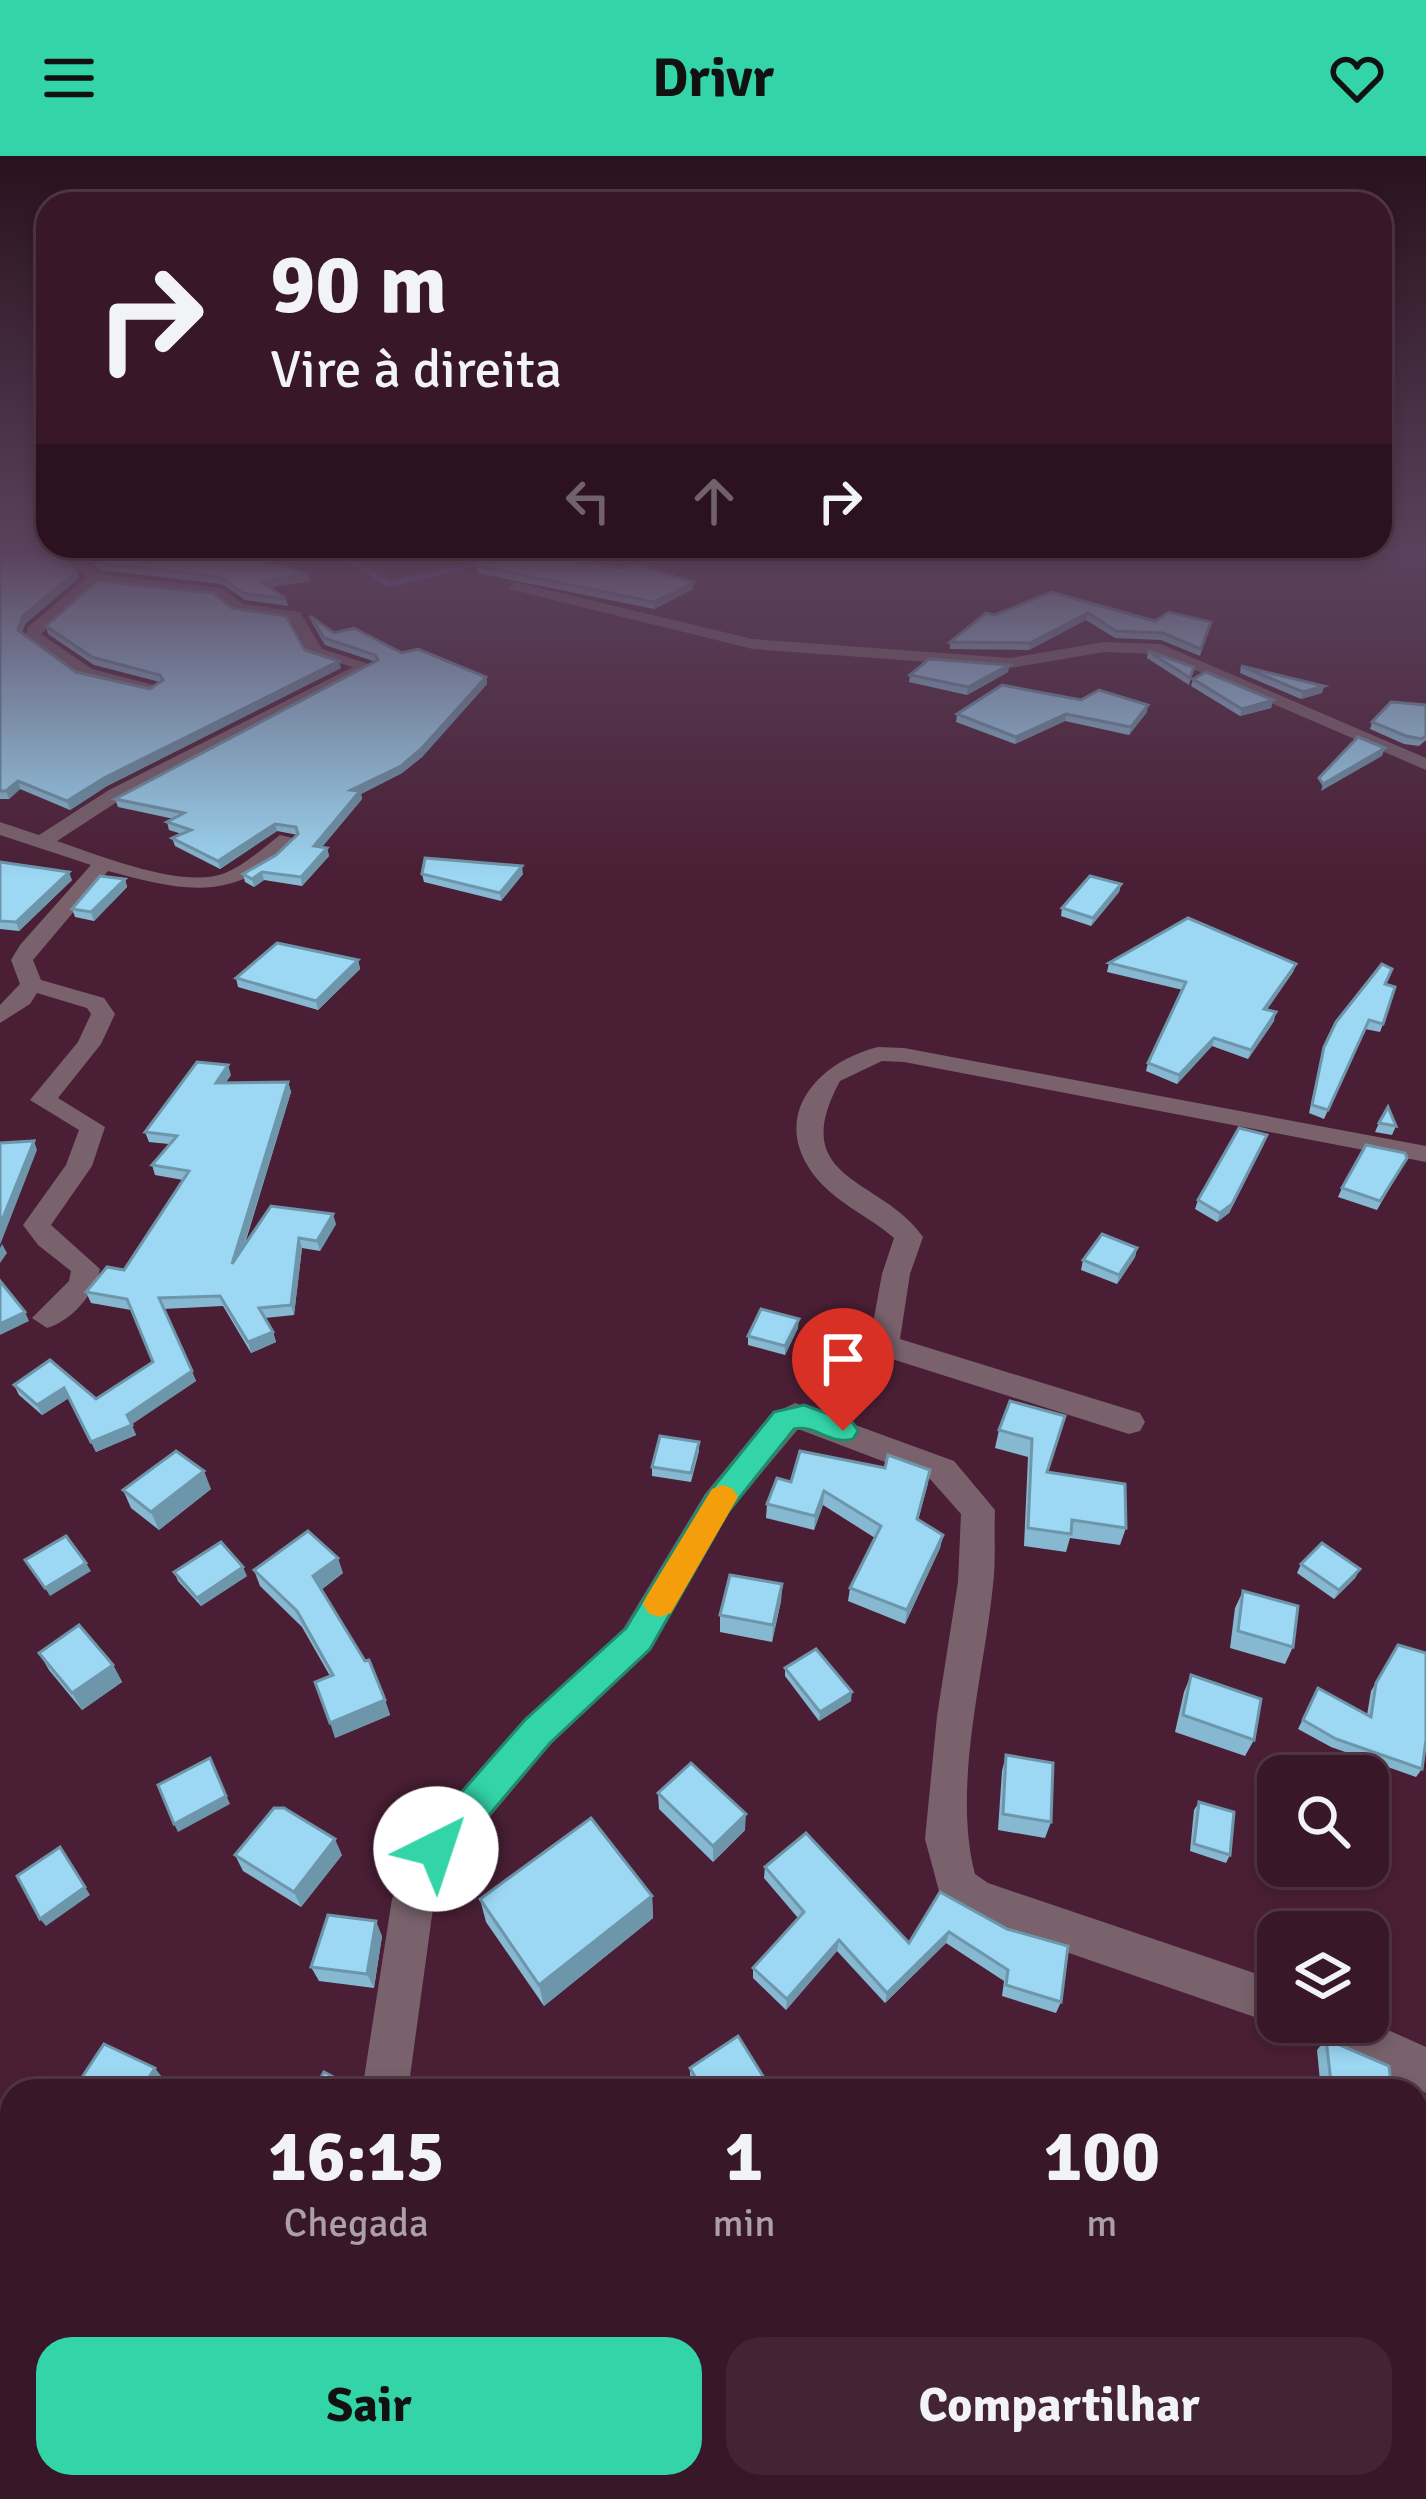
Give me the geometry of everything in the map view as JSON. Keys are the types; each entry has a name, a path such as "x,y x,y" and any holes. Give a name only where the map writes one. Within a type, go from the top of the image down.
{"street":[{"path":"67,659 87,673 153,687"},
{"path":"42,842 116,794 367,666 343,659"},
{"path":"960,659 1010,663 1030,659"},
{"path":"1185,659 1426,765"},
{"path":"0,828 104,863 201,884 222,883 287,839"},
{"path":"31,984 22,960 104,863"},
{"path":"0,1016 22,999 31,984"},
{"path":"31,984 96,1003 103,1014 89,1044 43,1100 92,1127 92,1146 53,1195 37,1226 48,1245 71,1254 86,1269 82,1285 47,1318"},
{"path":"1129,1422 884,1345 896,1274 908,1237 827,1178 808,1140 810,1120 830,1076 869,1057 904,1055 1426,1154"},
{"path":"387,2079 413,1899 436,1849 538,1731 638,1639 718,1503 781,1424 796,1414 942,1470 978,1510 976,1582 956,1717 945,1839 956,1888 976,1900 1257,1996"},
{"path":"1366,2043 1426,2070"}],"building":[{"path":"0,659 59,659 76,672 150,689 163,680 160,675 101,659 339,661 67,801 18,781 0,791"},
{"path":"443,659 486,677 401,766 351,790 360,791 314,846 327,848 301,877 262,872 252,879 243,874 276,855 298,834 296,827 275,824 218,861 172,838 191,830 167,822 184,813 115,799 378,660"},
{"path":"929,659 1009,665 968,687 910,675"},
{"path":"1161,659 1194,667 1190,678"},
{"path":"1241,666 1324,686 1303,692"},
{"path":"1206,672 1273,700 1242,709 1193,679"},
{"path":"1002,685 1081,700 1099,690 1148,705 1131,727 1066,714 1016,737 957,714"},
{"path":"1391,702 1426,705 1422,739 1372,722"},
{"path":"1358,737 1385,748 1323,784 1319,778"},
{"path":"425,858 522,866 500,893 422,874"},
{"path":"0,862 69,872 16,922 0,921"},
{"path":"100,876 125,879 91,912 72,909"},
{"path":"1090,876 1121,884 1093,918 1062,908"},
{"path":"1188,918 1296,964 1264,1009 1276,1012 1251,1050 1214,1038 1179,1075 1148,1063 1186,982 1109,963"},
{"path":"277,943 358,960 316,1001 236,978"},
{"path":"1382,964 1392,969 1385,984 1395,987 1383,1024 1369,1020 1328,1110 1312,1105 1324,1047 1336,1022"},
{"path":"197,1062 228,1065 216,1083 288,1082 232,1264 271,1206 333,1214 317,1241 299,1238 291,1305 259,1308 273,1332 248,1342 220,1296 159,1298 192,1371 127,1415 132,1425 91,1442 64,1388 37,1405 14,1385 50,1360 96,1399 153,1362 127,1299 86,1292 107,1267 124,1270 189,1171 152,1165 177,1136 145,1132"},
{"path":"1388,1107 1396,1126 1379,1123"},
{"path":"1239,1128 1267,1135 1232,1204 1220,1213 1198,1200"},
{"path":"34,1141 0,1225 0,1143"},
{"path":"1366,1145 1405,1153 1407,1158 1380,1201 1342,1188"},
{"path":"1102,1234 1137,1248 1119,1275 1083,1260"},
{"path":"0,1281 25,1312 0,1324"},
{"path":"761,1309 799,1319 785,1346 748,1336"},
{"path":"1010,1401 1065,1416 1047,1472 1125,1484 1126,1528 1072,1520 1071,1534 1028,1528 1032,1439 999,1430"},
{"path":"660,1436 699,1442 691,1473 652,1467"},
{"path":"176,1451 204,1471 151,1512 123,1490"},
{"path":"800,1451 885,1468 888,1455 930,1470 917,1519 943,1535 907,1610 850,1588 881,1526 824,1491 815,1516 767,1504 777,1478 791,1482"},
{"path":"308,1531 338,1558 313,1576 365,1661 369,1660 385,1700 330,1723 315,1682 333,1675 297,1611 254,1570"},
{"path":"66,1536 86,1563 45,1588 25,1560"},
{"path":"221,1542 243,1567 197,1598 174,1572"},
{"path":"1322,1543 1360,1569 1339,1590 1301,1564"},
{"path":"730,1575 782,1584 773,1625 720,1615"},
{"path":"1243,1591 1298,1606 1293,1647 1238,1631"},
{"path":"79,1625 113,1665 72,1693 39,1653"},
{"path":"1398,1645 1426,1653 1422,1769 1336,1739 1303,1720 1318,1688 1371,1717 1376,1683"},
{"path":"816,1649 852,1692 820,1712 785,1668"},
{"path":"1191,1675 1261,1699 1254,1740 1183,1715"},
{"path":"1006,1755 1053,1763 1051,1822 1003,1814"},
{"path":"210,1758 226,1796 174,1824 158,1785"},
{"path":"691,1763 746,1814 713,1846 658,1793"},
{"path":"1199,1802 1234,1812 1230,1855 1194,1844"},
{"path":"274,1808 284,1808 335,1839 294,1892 235,1855"},
{"path":"591,1818 652,1896 539,1985 480,1899"},
{"path":"806,1833 909,1943 940,1892 1007,1929 1068,1946 1061,2002 1006,1985 1008,1970 949,1932 887,1993 839,1940 787,1999 753,1968 804,1912 765,1867"},
{"path":"60,1847 85,1887 40,1919 17,1876"},
{"path":"328,1915 376,1921 367,1974 311,1967"},
{"path":"738,2036 765,2079 696,2079 690,2068"},
{"path":"1326,2043 1389,2066 1391,2079 1331,2079"},
{"path":"104,2044 155,2068 148,2079 81,2079"}],"slow traffic":[{"path":"659,1603 723,1497"}],"route":[{"path":"436,1849 538,1731 638,1639 718,1503 784,1420 796,1414 843,1431"}]}
